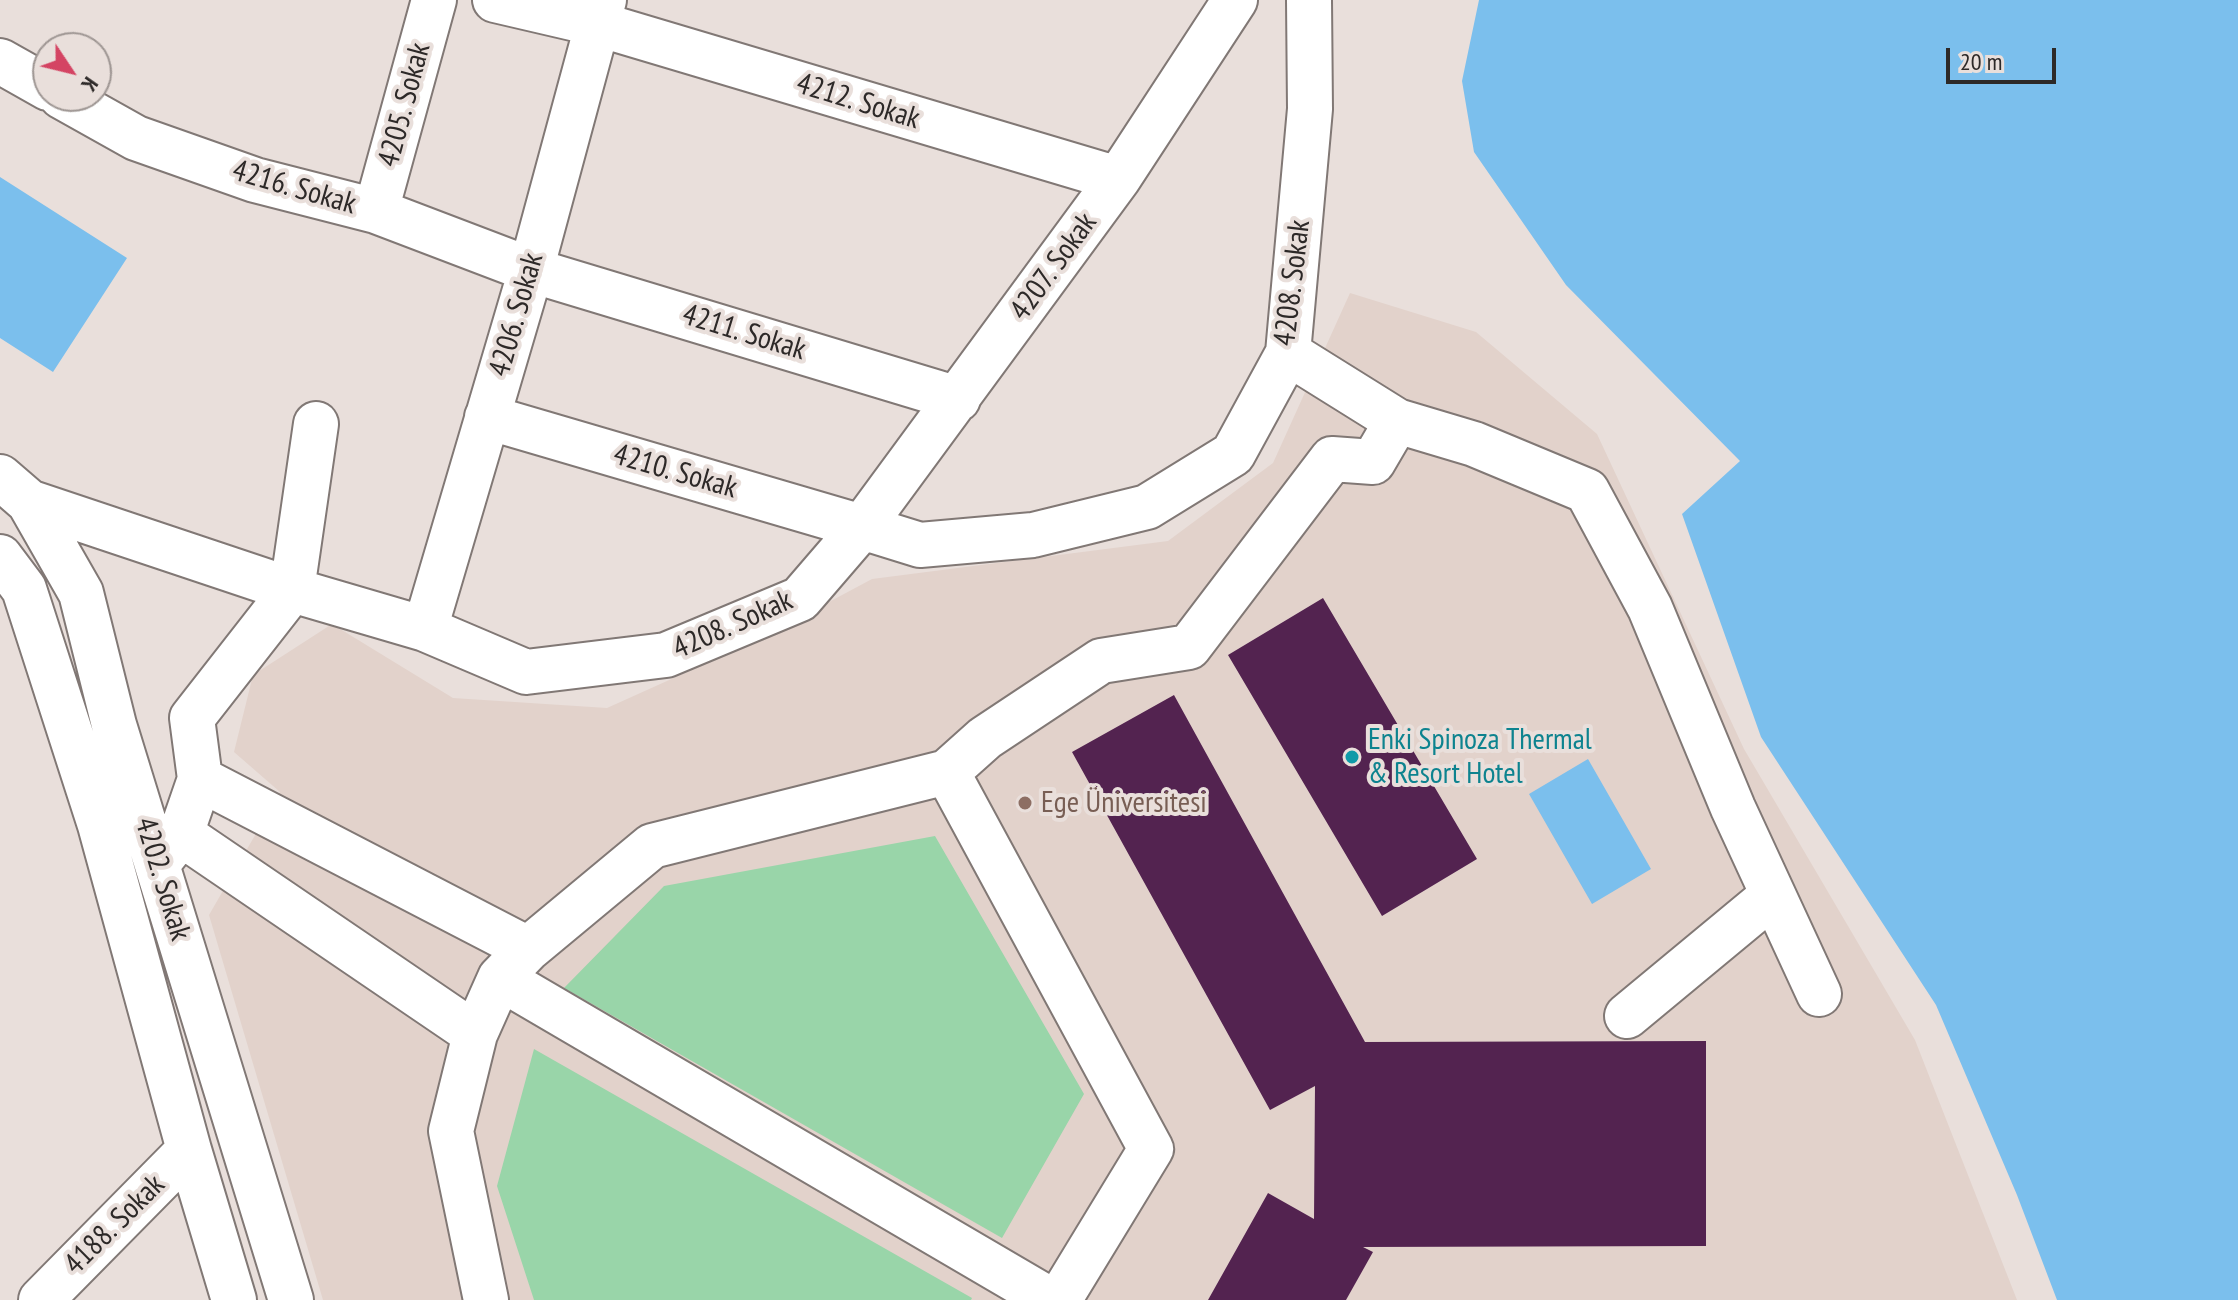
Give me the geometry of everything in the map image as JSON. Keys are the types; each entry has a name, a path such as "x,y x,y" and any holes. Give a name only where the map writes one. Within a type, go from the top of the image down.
{"street":[{"name":"4205. Sokak","path":"376,211 434,0"},
{"name":"4212. Sokak","path":"495,0 601,12 1118,179"},
{"name":"4207. Sokak","path":"862,527 1118,179 1235,0"},
{"name":"4208. Sokak","path":"15,489 292,590 425,629 526,672 666,655 800,599 862,527 920,545 1033,535 1147,507 1233,454 1288,353 1310,109 1309,0"},
{"name":"4206. Sokak","path":"425,629 531,270 601,12"},
{"path":"0,61 32,79"},
{"name":"4216. Sokak","path":"90,112 136,138 255,180 376,211 531,270"},
{"name":"4211. Sokak","path":"531,270 958,399"},
{"path":"1288,353 1397,421 1474,444 1587,491 1650,608 1733,808 1819,994"},
{"name":"4210. Sokak","path":"487,417 862,527"},
{"path":"486,1300 451,1131 475,1034 514,963 652,846 947,772 985,738 1101,661 1189,647 1332,459 1373,462 1397,421"},
{"path":"316,424 292,590 192,718 200,779 169,848 475,1034"},
{"name":"4202. Sokak","path":"15,489 81,593 114,725 169,848 291,1300"},
{"name":"4202. Sokak","path":"0,557 24,589 100,825 189,1150 234,1300"},
{"path":"947,772 1151,1149 1059,1300"},
{"path":"200,779 514,963 1050,1300"},
{"path":"1627,1016 1773,895"},
{"name":"4188. Sokak","path":"41,1300 189,1150"}],"shaded area":[{"name":"Ege Üniversitesi","path":"1350,293 1476,332 1597,434 1744,749 1915,1040 2017,1300 323,1300 209,915 280,792 234,752 253,675 332,624 453,698 607,708 758,640 872,579 1168,541 1273,463"}],"green space":[{"path":"935,836 1084,1094 1002,1238 564,988 664,886"},
{"path":"534,1049 971,1300 534,1300 497,1186"}],"water":[{"path":"1479,0 2238,0 2238,1300 2057,1300 2017,1195 1936,1005 1761,737 1682,514 1740,461 1566,285 1474,152 1462,81"},
{"path":"0,177 127,258 53,372 0,338"},
{"path":"1588,759 1651,869 1592,904 1529,794"}],"building":[{"name":"Enki Spinoza Thermal & Resort Hotel","path":"1323,598 1477,859 1382,916 1228,655"},
{"path":"1174,695 1365,1042 1706,1041 1706,1246 1363,1247 1373,1252 1346,1300 1208,1300 1268,1193 1314,1219 1315,1086 1270,1110 1072,752"}],"place":[{"name":"Enki Spinoza Thermal & Resort Hotel","path":"1352,757"},
{"name":"Ege Üniversitesi","path":"1025,803"}]}
